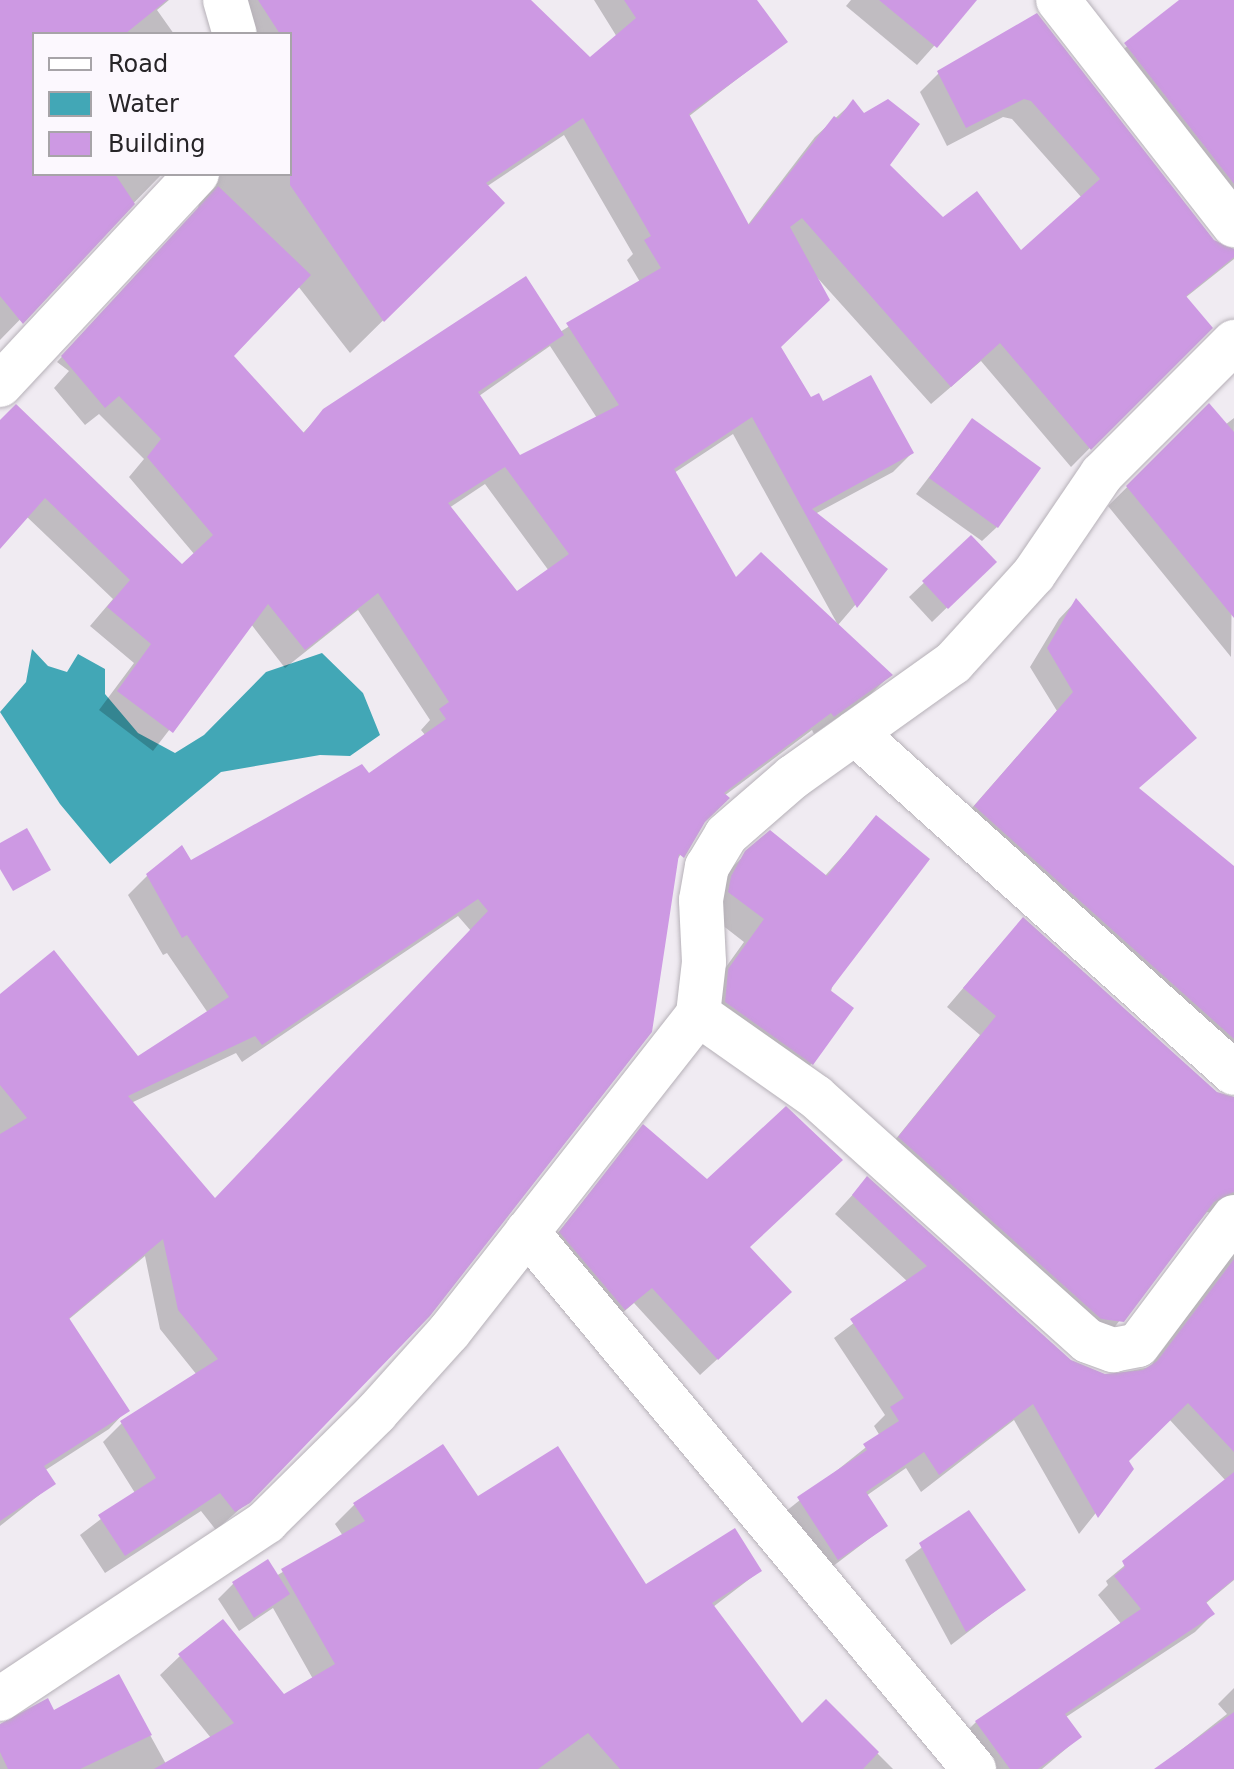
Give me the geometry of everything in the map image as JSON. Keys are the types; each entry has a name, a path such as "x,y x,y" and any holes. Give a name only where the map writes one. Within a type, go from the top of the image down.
{"street":[{"path":"225,0 234,32"},
{"path":"1073,5 1234,225"},
{"path":"0,385 195,176"},
{"path":"0,1699 266,1522 376,1413 527,1232 698,1014 707,867 726,835 855,733 953,663 1034,574 1102,474 1234,342"},
{"path":"855,733 1234,1073"},
{"path":"698,1014 816,1097 1088,1341 1113,1350 1138,1345 1234,1217"},
{"path":"527,1232 974,1769"}],"water":[{"path":"32,649 48,666 67,672 78,654 105,669 105,694 138,733 175,753 204,735 266,672 322,653 363,693 380,735 350,756 320,755 221,772 110,864 60,804 0,712 26,682"}],"building":[{"path":"0,0 167,0 127,32 32,32 32,176 116,176 135,204 23,324 0,296"},
{"path":"258,0 531,0 590,57 636,18 624,0 757,0 788,42 689,114 749,225 834,116 838,119 853,99 864,113 888,99 920,124 890,165 943,217 977,191 1021,250 1100,179 1031,101 1024,99 966,128 937,71 1037,13 1214,240 1234,249 1234,257 1186,296 1213,328 1091,450 1000,343 951,387 802,218 790,227 830,300 781,347 811,397 819,393 823,401 871,375 914,453 812,509 888,569 857,608 752,417 674,469 736,577 761,552 893,675 834,717 831,713 724,793 730,798 705,822 684,858 679,854 652,1032 430,1316 250,1503 235,1512 220,1493 125,1556 98,1515 156,1478 120,1421 218,1359 178,1310 163,1239 69,1318 130,1411 44,1466 56,1484 0,1521 0,1134 27,1118 0,1085 0,994 54,950 138,1056 229,997 187,935 182,938 146,874 182,845 191,860 362,764 369,773 446,719 439,709 449,702 378,593 305,650 268,604 173,733 117,691 151,644 107,607 130,580 45,498 0,549 0,420 16,404 182,564 213,535 147,457 161,439 119,396 105,408 61,356 218,186 311,275 234,356 304,433 323,409 526,276 564,335 478,392 520,455 619,405 566,323 661,268 644,240 651,236 583,118 486,183 505,203 384,322 290,185 292,32 279,32","holes":["505,467 569,554 517,591 448,503","478,899 488,911 215,1198 128,1096 255,1036 262,1045"]},
{"path":"879,0 977,0 937,48"},
{"path":"1179,0 1234,0 1234,184 1124,43"},
{"path":"1209,403 1234,432 1234,618 1126,486"},
{"path":"972,418 1041,468 998,528 929,478"},
{"path":"971,535 997,562 948,609 922,581"},
{"path":"1076,598 1197,738 1139,788 1234,866 1234,1039 974,806 1073,692 1047,648"},
{"path":"876,815 930,859 830,990 854,1008 813,1065 725,1002 728,969 764,919 728,892 731,876 745,851 770,830 827,876"},
{"path":"27,828 51,870 13,891 0,869 0,843"},
{"path":"1023,917 1217,1092 1234,1097 1234,1192 1214,1202 1124,1322 1101,1319 898,1137 996,1016 963,988"},
{"path":"786,1106 843,1160 750,1247 792,1292 718,1360 652,1288 625,1310 559,1232 643,1124 707,1179"},
{"path":"867,1176 1071,1360 1105,1374 1143,1370 1157,1361 1234,1259 1234,1452 1188,1403 1129,1461 1134,1469 1098,1518 1033,1404 939,1475 924,1452 866,1492 888,1526 838,1560 797,1497 867,1450 863,1444 899,1421 890,1407 904,1398 850,1319 927,1266 852,1195"},
{"path":"443,1444 478,1496 558,1446 646,1584 735,1528 762,1571 712,1603 802,1723 826,1699 879,1752 863,1769 620,1769 588,1733 538,1769 154,1769 234,1723 178,1654 223,1619 284,1694 335,1664 281,1569 365,1521 353,1503"},
{"path":"1234,1472 1234,1579 1206,1602 1215,1614 1065,1714 1082,1737 1038,1769 1010,1769 975,1721 1141,1609 1114,1576 1125,1567 1122,1561"},
{"path":"969,1510 1026,1590 966,1632 919,1543"},
{"path":"268,1559 290,1594 254,1618 232,1582"},
{"path":"119,1674 152,1735 80,1769 8,1769 0,1752 0,1724 48,1698 54,1710"},
{"path":"1234,1712 1234,1769 1154,1769"}]}
